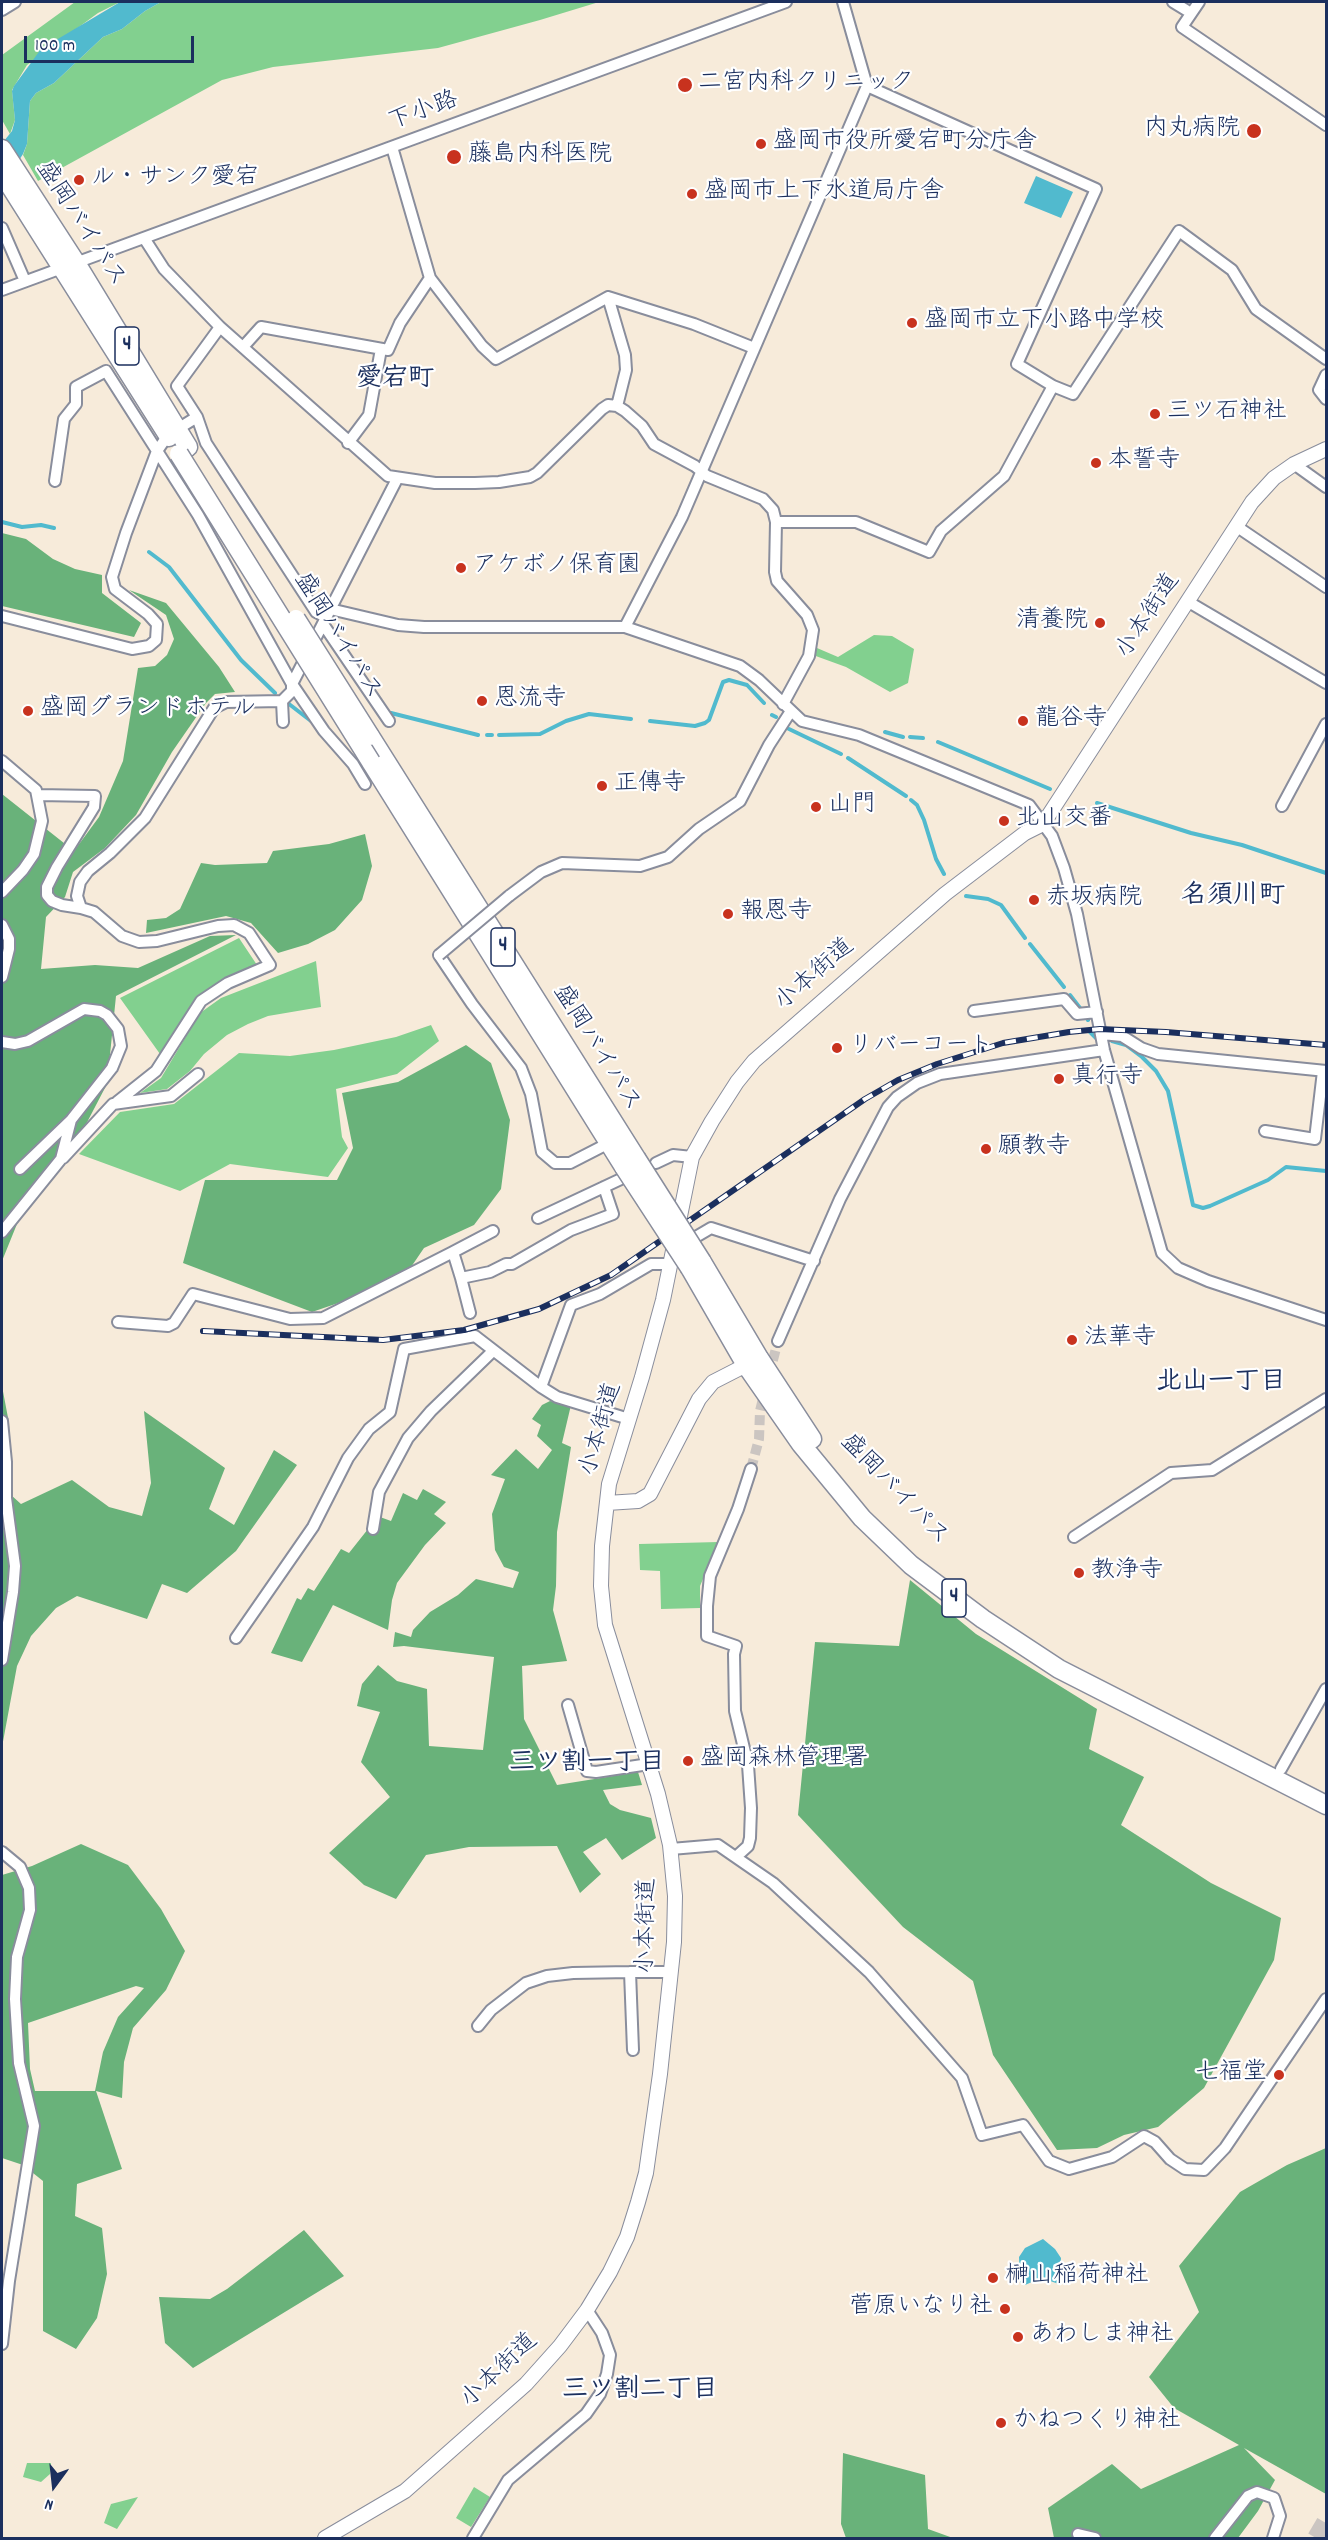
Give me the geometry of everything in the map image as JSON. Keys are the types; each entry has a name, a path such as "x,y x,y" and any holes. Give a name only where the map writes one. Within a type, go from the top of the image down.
{"highway":[{"name":"盛岡バイパス","path":"2,149 23,195 173,432 362,763 609,1143 696,1265 801,1444 862,1518 911,1565 948,1593 1059,1669 1326,1805"},
{"name":"盛岡バイパス","path":"2,173 23,195"},
{"name":"盛岡バイパス","path":"184,451 370,736 627,1168"},
{"name":"盛岡バイパス","path":"753,1362 846,1482 895,1535 1000,1619 1080,1668 1326,1791"}],"street":[{"path":"2,10 15,2"},
{"name":"下小路","path":"2,290 786,2"},
{"path":"625,627 682,517 867,86 843,2"},
{"path":"1173,2 1191,13"},
{"path":"1199,2 1182,27 1326,125"},
{"path":"867,86 1096,189 1017,364 1053,386 1073,394 1179,231 1232,270 1256,309 1326,359"},
{"path":"392,147 430,278 482,346 496,359 608,297 694,324 754,348"},
{"path":"2,228 25,281"},
{"path":"144,238 164,269 220,327 348,443 388,476 435,483 499,482 530,477 544,467 602,408 608,405 617,406 642,426 654,444 702,471 763,499 773,510 776,522 775,572 777,581 807,615 813,630 809,656 787,708 740,801 699,829 668,857 640,866 562,863 541,872 439,955 472,1004 521,1068 531,1094 542,1152 555,1163 570,1162 609,1143"},
{"path":"243,347 261,327 388,350 400,323 430,278"},
{"path":"608,297 623,347 626,370 617,406"},
{"path":"220,327 177,386 197,417 206,443 316,612 322,615 330,609"},
{"path":"348,443 369,416 381,349"},
{"path":"54,481 64,419 76,404 76,387 106,371 198,515 292,684 324,731 362,763 366,784"},
{"path":"1326,375 1319,390 1326,399"},
{"path":"776,522 856,522 929,552 941,531 1004,476 1053,386"},
{"path":"2,616 132,649 149,646 156,640 157,624 148,614 115,589 112,577 157,451 173,432 197,417"},
{"name":"小本街道","path":"325,2538 405,2491 526,2384 560,2346 587,2310 610,2272 627,2237 643,2183 660,2074 671,1972 675,1896 671,1850 649,1764 605,1625 601,1576 609,1484 630,1419 663,1300 668,1264 692,1157 722,1104 754,1061 945,894 1025,833 1043,824 1252,502 1274,478 1294,464 1326,449"},
{"path":"1294,464 1326,487"},
{"path":"81,908 77,896 80,882 145,818 214,708 221,703 232,701 282,701 292,691 292,684 397,478"},
{"path":"1236,526 1326,587"},
{"path":"1187,602 1326,683"},
{"path":"330,609 398,625 424,627 625,627 740,666 759,680 802,721 859,735 1029,806 1052,836 1067,877 1104,1050 1162,1253 1178,1268 1208,1281 1326,1320"},
{"path":"323,624 389,721"},
{"path":"282,701 283,722"},
{"path":"1282,806 1326,724"},
{"path":"2,761 36,790 42,821 34,854 23,870 2,892"},
{"path":"2,1232 62,1159 117,1102 156,1071 201,1001 228,983 270,965 249,933 234,925 218,926 157,941 139,942 122,936 94,912 52,901 47,895 47,887 94,807 94,796 38,795"},
{"path":"2,925 9,939 9,948 2,977"},
{"path":"974,1011 1064,999 1077,1014 1097,1012"},
{"path":"2,1042 15,1044 28,1041 84,1009 100,1011 112,1021 120,1037 118,1056 105,1079 71,1120 20,1170"},
{"path":"1102,1034 1122,1036 1158,1054 1325,1071 1315,1139 1265,1131"},
{"path":"777,1341 814,1261 829,1222 888,1107 907,1089 940,1074 1104,1050"},
{"path":"117,1102 146,1101 171,1096 198,1074"},
{"path":"62,1159 71,1120"},
{"path":"657,1163 673,1155 692,1157"},
{"path":"538,1218 604,1187 627,1168"},
{"path":"461,1278 490,1272 506,1264 512,1264 571,1230 613,1214 604,1187"},
{"path":"541,1387 571,1305 600,1294 651,1264 668,1264 680,1257 694,1238 711,1228 814,1261"},
{"path":"118,1322 168,1326 174,1323 194,1294 290,1318 323,1318 493,1231"},
{"path":"453,1252 470,1313"},
{"path":"236,1638 313,1527 348,1458 369,1429 390,1412 404,1349 475,1336 557,1397 630,1419"},
{"path":"373,1529 379,1492 408,1438 430,1411 494,1351"},
{"path":"607,1503 638,1501 650,1494 699,1399 713,1382 753,1362"},
{"path":"1074,1537 1171,1473 1212,1470 1326,1399"},
{"path":"2,1421 6,1462 6,1498 15,1566 2,1660"},
{"path":"737,1856 748,1846 751,1829 748,1765 735,1712 734,1654 736,1646 707,1636 707,1606 710,1576 738,1509 751,1469"},
{"path":"1281,1769 1326,1689"},
{"path":"568,1705 587,1771 649,1764"},
{"path":"671,1850 718,1845 737,1856 791,1899 835,1938 877,1981 962,2079 982,2135 1023,2125 1049,2161 1069,2169 1112,2157 1144,2136 1155,2142 1170,2159 1185,2169 1204,2170 1225,2148 1326,1999"},
{"path":"2,1852 20,1867 29,1888 30,1910 16,1963 15,1999 18,2063 34,2126 9,2281 2,2344"},
{"path":"630,1972 633,2050"},
{"path":"478,2026 491,2010 525,1983 547,1976 573,1973 671,1972"},
{"path":"473,2538 508,2480 586,2414 600,2394 607,2374 610,2355 602,2333 587,2310"},
{"path":"1215,2538 1248,2496 1257,2492 1274,2498 1280,2516 1273,2538"},
{"path":"1078,2534 1095,2538"}],"green space":[{"path":"75,2 120,2 98,13 27,65 12,90 15,120 10,134 2,120 2,55"},
{"path":"161,2 599,2 438,48 273,67 222,80 38,181 23,155 27,144 30,101 36,93 54,83 103,37 122,29"},
{"path":"2,533 26,539 53,559 75,569 102,575 102,593 141,623 134,637 2,606"},
{"path":"129,590 166,603 219,667 235,692 215,694 206,703 172,752 136,815 105,848 73,872 65,897 46,917 41,969 95,965 138,968 210,936 236,935 116,996 107,1084 71,1153 19,1219 2,1261 2,794 74,851 99,817 123,761 138,668 155,666 167,655 174,639 166,615"},
{"path":"874,635 892,636 914,649 908,683 890,692 846,667 813,655 817,648 838,657"},
{"path":"365,834 372,866 362,900 335,930 308,944 278,953 251,923 226,916 146,933 147,920 166,918 180,909 201,863 215,865 267,863 273,851 329,844"},
{"path":"239,938 257,965 220,981 197,997 160,1054 120,998"},
{"path":"316,961 321,1007 268,1016 248,1024 227,1035 204,1054 190,1071 167,1089 140,1093 161,1078 200,1013 221,998"},
{"path":"431,1025 439,1041 397,1074 336,1089 342,1137 348,1148 328,1177 230,1164 180,1191 79,1154 120,1112 174,1104 239,1053 290,1056 334,1050 396,1037"},
{"path":"466,1045 491,1063 510,1120 501,1189 474,1225 424,1248 409,1270 350,1299 312,1312 183,1263 205,1180 337,1180 353,1148 342,1093 398,1082"},
{"path":"2,1386 9,1423 11,1495 21,1504 72,1480 109,1507 142,1516 151,1483 144,1411 225,1468 209,1509 234,1525 274,1450 297,1465 236,1551 187,1593 162,1584 147,1619 77,1596 56,1608 31,1636 17,1666 2,1747"},
{"path":"550,1401 571,1405 562,1443 571,1447 557,1532 553,1610 567,1661 522,1666 524,1719 557,1785 638,1772 642,1785 603,1790 610,1804 620,1810 651,1818 656,1838 622,1860 606,1838 583,1852 601,1874 580,1893 557,1846 469,1847 426,1855 396,1899 364,1885 329,1853 390,1797 361,1762 380,1712 357,1706 362,1684 378,1665 397,1681 427,1689 429,1746 483,1750 494,1657 404,1646 393,1647 395,1632 411,1637 413,1630 430,1612 458,1595 476,1579 513,1588 519,1572 504,1567 495,1550 492,1514 505,1479 491,1475 516,1449 538,1469 552,1450 537,1436 541,1425 532,1419 542,1405"},
{"path":"423,1489 446,1502 434,1514 446,1523 425,1545 397,1583 388,1630 333,1605 302,1662 271,1653 297,1598 301,1600 308,1588 314,1591 341,1549 349,1553 368,1529 378,1534 380,1517 391,1521 403,1493 417,1500"},
{"path":"719,1542 700,1586 700,1608 661,1609 660,1571 640,1570 639,1544"},
{"path":"910,1580 976,1634 1097,1709 1089,1749 1144,1777 1121,1825 1211,1883 1281,1918 1274,1960 1204,2088 1158,2127 1124,2135 1097,2148 1057,2150 993,2055 973,1981 903,1927 798,1815 815,1642 899,1646"},
{"path":"81,1844 128,1865 161,1909 185,1951 166,1990 133,2028 124,2062 122,2098 96,2091 122,2169 77,2184 75,2216 102,2228 107,2274 97,2318 76,2349 43,2331 43,2181 23,2165 2,2158 2,1875 32,1866","holes":["136,1986 144,1988 118,2017 103,2052 95,2091 35,2091 30,2069 28,2023"]},
{"path":"1326,2148 1326,2494 1244,2448 1275,2480 1258,2511 1238,2538 1054,2538 1048,2508 1112,2464 1141,2489 1239,2445 1174,2408 1149,2377 1199,2312 1179,2266 1240,2192 1287,2165"},
{"path":"304,2230 344,2276 193,2368 165,2343 159,2297 210,2299 227,2289"},
{"path":"843,2453 925,2475 928,2529 953,2538 846,2538 841,2524"},
{"path":"27,2463 51,2463 50,2474 41,2482 23,2477"},
{"path":"474,2487 490,2497 471,2527 456,2518"},
{"path":"138,2497 117,2529 104,2523 111,2504"}],"water":[{"path":"120,2 161,2 122,29 103,37 54,83 36,93 30,101 27,144 10,174 4,141 12,131 15,120 12,91 14,86 41,49"},
{"path":"1036,176 1073,192 1061,218 1024,203"},
{"path":"1043,2239 1055,2249 1061,2258 1060,2274 1063,2283 1059,2284 1041,2278 1025,2285 1020,2282 1019,2257 1025,2248"}],"waterway":[{"path":"2,522 22,527 41,525 54,528"},
{"path":"149,552 169,567 241,660 275,693"},
{"path":"650,721 695,726 705,723 709,720 723,682 729,680 747,685 764,703"},
{"path":"289,704 311,721"},
{"path":"391,713 478,735"},
{"path":"499,735 540,734 566,721 589,714 631,719"},
{"path":"772,715 776,717"},
{"path":"789,729 841,754"},
{"path":"885,732 903,737"},
{"path":"487,735 492,735"},
{"path":"910,737 923,738"},
{"path":"938,742 1050,789"},
{"path":"848,758 906,796"},
{"path":"911,800 917,805 924,820 936,859 944,874"},
{"path":"1097,803 1191,833 1242,845 1326,873"},
{"path":"966,896 988,899 1001,905 1025,938"},
{"path":"1030,944 1064,987"},
{"path":"1070,995 1080,1008"},
{"path":"1090,1032 1096,1038"},
{"path":"1112,1041 1126,1045 1142,1057 1156,1071 1168,1091 1193,1205 1203,1208 1210,1206 1268,1180 1286,1167 1326,1171"}],"tunnel":[{"path":"769,1375 778,1341"},
{"path":"751,1469 759,1439 760,1411 765,1390"},
{"path":"1316,2538 1326,2521"}],"railway":[{"path":"203,1331 383,1340 464,1330 539,1309 611,1275 865,1099 898,1080 937,1064 1003,1043 1100,1029 1326,1045"}],"place":[{"name":"二宮内科クリニック","path":"685,85"},
{"name":"内丸病院","path":"1254,131"},
{"name":"盛岡市役所愛宕町分庁舎","path":"761,144"},
{"name":"藤島内科医院","path":"454,157"},
{"name":"ル・サンク愛宕","path":"79,180"},
{"name":"盛岡市上下水道局庁舎","path":"692,194"},
{"name":"盛岡市立下小路中学校","path":"912,323"},
{"name":"三ツ石神社","path":"1155,414"},
{"name":"本誓寺","path":"1096,463"},
{"name":"アケボノ保育園","path":"461,568"},
{"name":"清養院","path":"1100,623"},
{"name":"恩流寺","path":"482,701"},
{"name":"盛岡グランドホテル","path":"28,711"},
{"name":"龍谷寺","path":"1023,721"},
{"name":"正傳寺","path":"602,786"},
{"name":"山門","path":"816,807"},
{"name":"北山交番","path":"1004,821"},
{"name":"赤坂病院","path":"1034,900"},
{"name":"報恩寺","path":"728,914"},
{"name":"リバーコート","path":"837,1048"},
{"name":"真行寺","path":"1059,1079"},
{"name":"願教寺","path":"986,1149"},
{"name":"法華寺","path":"1072,1340"},
{"name":"教浄寺","path":"1079,1573"},
{"name":"盛岡森林管理署","path":"688,1761"},
{"name":"七福堂","path":"1279,2075"},
{"name":"榊山稲荷神社","path":"993,2278"},
{"name":"菅原いなり社","path":"1005,2309"},
{"name":"あわしま神社","path":"1018,2337"},
{"name":"かねつくり神社","path":"1001,2423"}],"district":[{"name":"愛宕町","path":"395,381"},
{"name":"名須川町","path":"1233,898"},
{"name":"北山一丁目","path":"1221,1384"},
{"name":"三ツ割一丁目","path":"587,1765"},
{"name":"三ツ割二丁目","path":"640,2392"}]}
